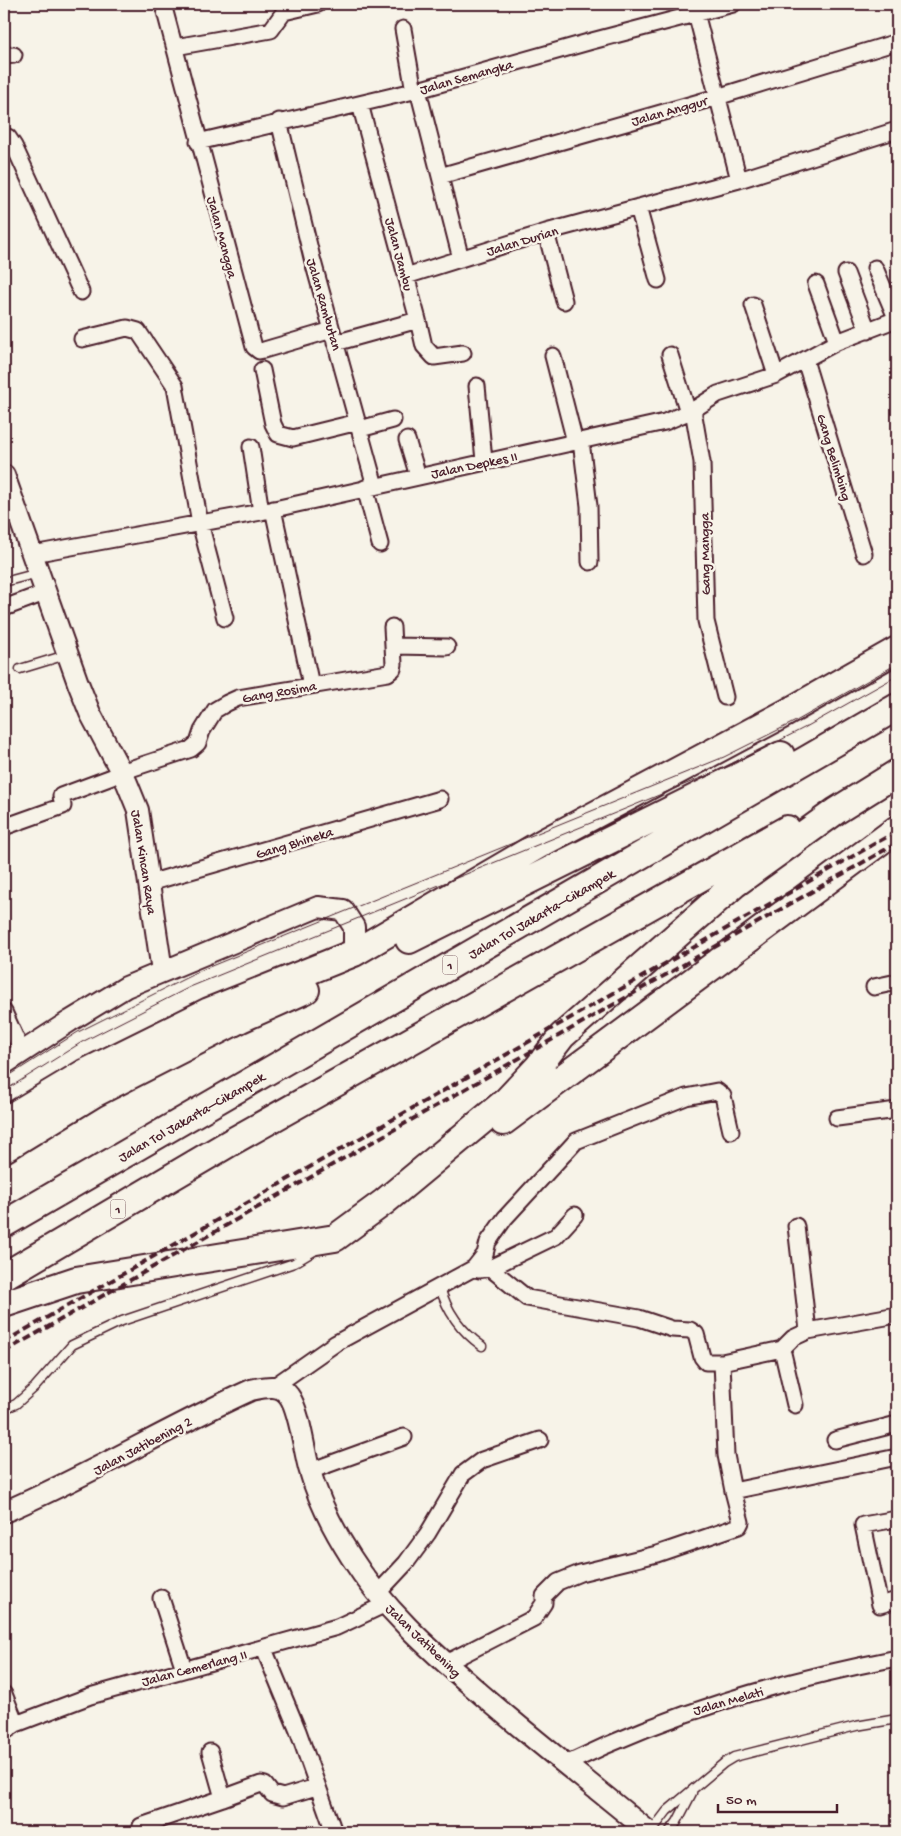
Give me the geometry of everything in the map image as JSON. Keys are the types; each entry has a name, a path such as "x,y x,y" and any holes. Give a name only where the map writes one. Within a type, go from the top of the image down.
{"highway":[{"path":"4,1121 84,1073 209,1011 354,954 550,838 786,713 897,650"},
{"path":"4,1148 94,1094 241,1019 349,971 483,902 816,738 897,695"},
{"name":"Jalan Tol Jakarta–Cikampek","path":"4,1224 897,707"},
{"name":"1","path":"4,1276 233,1141 897,766"},
{"path":"4,1304 76,1280 335,1238 384,1202 507,1100 538,1067 562,1036 735,884 836,811 897,773"},
{"path":"384,1202 462,1153 897,829"}],"main road":[{"name":"Jalan Kincan Raya","path":"4,475 90,713 116,774 138,810 162,970"},
{"path":"4,1064 126,987 162,970 318,907 343,910 354,927 354,954"},
{"name":"Jalan Jatibening","path":"277,1387 289,1395 294,1406 318,1496 352,1558 382,1599 446,1663 650,1832"},
{"name":"Jalan Jatibening 2","path":"4,1512 94,1470 216,1406 251,1390 277,1387"}],"street":[{"name":"Jalan Mangga","path":"163,4 198,142 254,347 259,351 334,337"},
{"path":"175,47 271,30 284,12 318,4"},
{"name":"Jalan Semangka","path":"198,142 279,121 416,90 694,9 733,4"},
{"path":"694,9 739,180"},
{"path":"403,29 416,90 461,259"},
{"name":"Jalan Anggur","path":"440,176 718,97 897,42"},
{"name":"Jalan Jambu","path":"360,104 424,346 434,357 462,352"},
{"name":"Jalan Rambutan","path":"279,121 312,258 359,426 380,544"},
{"name":"Jalan Durian","path":"406,276 546,232 739,180 897,130"},
{"path":"4,136 8,137 14,146 81,292"},
{"path":"638,207 658,280"},
{"path":"546,232 564,301"},
{"path":"875,268 897,320"},
{"path":"846,273 868,331"},
{"path":"816,284 837,342"},
{"path":"753,305 776,375"},
{"path":"334,337 418,320"},
{"name":"Jalan Depkes II","path":"36,564 200,523 267,510 665,422 690,411 718,394 776,375 837,342 897,320"},
{"path":"82,339 127,328 138,331 167,372 176,390 200,523 225,618"},
{"name":"Gang Mangga","path":"670,355 690,411 702,462 706,620 725,697"},
{"path":"553,356 578,442 589,506 590,562"},
{"name":"Gang Belimbing","path":"805,360 864,554"},
{"path":"262,370 273,424 278,434 294,438 393,420"},
{"path":"477,386 480,405 480,440 484,461"},
{"path":"407,440 418,476"},
{"path":"251,447 311,685"},
{"path":"4,608 46,592"},
{"name":"Gang Rosima","path":"4,827 63,806 62,796 116,774 191,749 198,743 202,731 215,710 238,698 388,673 393,669 395,646 392,627"},
{"path":"395,646 447,647"},
{"name":"Gang Bhineka","path":"148,883 440,799"},
{"path":"874,987 897,982"},
{"path":"4,1012 22,1052"},
{"path":"277,1387 336,1343 474,1268 485,1254 488,1242 504,1218 576,1141 686,1097 717,1091 723,1096 731,1131"},
{"path":"837,1118 897,1110"},
{"path":"474,1268 479,1270 490,1268 556,1236 575,1215"},
{"path":"796,1226 808,1331"},
{"path":"490,1268 528,1298 639,1318 672,1329 690,1330 696,1334 702,1356 706,1362 722,1362 782,1349 793,1338 808,1331 897,1315"},
{"path":"782,1349 795,1405"},
{"path":"446,1663 534,1618 544,1604 544,1596 558,1582 580,1573 657,1554 739,1526 741,1522 726,1455 722,1362"},
{"path":"835,1440 897,1424"},
{"path":"310,1471 404,1437"},
{"path":"382,1599 428,1533 463,1474 482,1460 540,1440"},
{"path":"733,1491 897,1457"},
{"path":"897,1519 863,1524 880,1605 897,1600"},
{"path":"161,1598 184,1669"},
{"name":"Jalan Cemerlang II","path":"10,1728 90,1696 184,1669 264,1649 338,1626 382,1599"},
{"path":"264,1649 298,1731 316,1787 334,1832"},
{"name":"Jalan Melati","path":"566,1764 621,1738 702,1706 847,1668 897,1658"},
{"path":"4,1694 10,1728"},
{"path":"210,1752 223,1798"},
{"path":"140,1832 141,1826 261,1784 265,1785 272,1794 283,1797 316,1787"}],"lane":[{"path":"4,582 36,564"},
{"path":"20,669 68,654"},
{"path":"4,1409 16,1404 35,1387 72,1345 122,1321 294,1263 335,1238"},
{"path":"440,1287 448,1309 462,1328 482,1346"},
{"path":"650,1832 667,1811 724,1763 745,1753 856,1726 897,1719"},
{"path":"669,1832 677,1822 694,1789"}],"tram line":[{"path":"4,1079 78,1032 204,969 724,757 798,720 897,664"},
{"path":"4,1091 82,1042 190,987 730,766 804,728 897,676"}],"railway":[{"path":"4,1342 897,831"},
{"path":"4,1352 897,843"}]}
